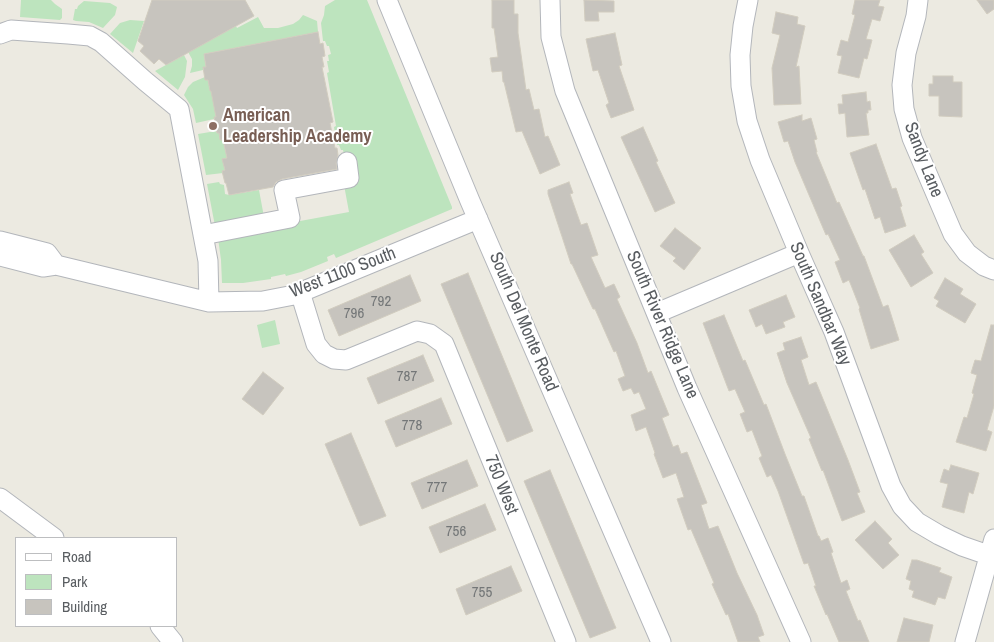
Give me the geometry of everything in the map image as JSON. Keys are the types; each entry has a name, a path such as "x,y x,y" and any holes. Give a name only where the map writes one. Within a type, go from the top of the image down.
{"street":[{"name":"South Del Monte Road","path":"387,0 478,219 661,642"},
{"name":"South River Ridge Lane","path":"550,0 551,37 564,91 687,388 801,642"},
{"name":"South Sandbar Way","path":"748,0 742,26 740,55 741,86 747,121 760,160 798,253 834,332 892,486 902,506 917,522 962,546 992,550"},
{"name":"Sandy Lane","path":"918,0 916,16 906,53 902,86 904,109 912,138 953,234 967,253 984,266 994,270"},
{"path":"0,34 11,30 90,36 101,42 144,81 179,109 208,261 209,302"},
{"path":"203,235 290,218 284,190 349,178 347,162"},
{"name":"West 1100 South","path":"0,256 43,267 56,265 209,302 263,301 294,295 478,219"},
{"name":"West 1100 South","path":"0,241 47,253 56,265"},
{"path":"657,313 798,253"},
{"name":"750 West","path":"300,292 316,344 324,354 334,359 346,360 417,331 430,334 444,344 566,642"},
{"path":"0,498 53,537"},
{"path":"965,642 992,550"},
{"path":"161,627 173,642"}],"green space":[{"path":"21,0 51,0 62,9 62,18 60,20 20,17"},
{"path":"335,0 367,0 452,209 336,258 334,254 327,257 328,261 301,272 243,283 222,283 218,238 235,233 349,212 344,185 345,159 343,150 337,145 334,127 336,126 327,73 329,72 328,55 331,54 329,46 323,41 321,23 325,6"},
{"path":"84,1 110,3 117,7 115,15 103,28 89,22 73,20 75,9"},
{"path":"303,15 317,21 318,32 204,54 206,67 203,67 203,70 190,73 192,59 188,52 236,26 237,28 258,17 264,28 278,28 293,24"},
{"path":"130,20 144,21 133,53 110,34 120,23"},
{"path":"184,55 187,61 185,77 178,90 155,71"},
{"path":"205,77 208,80 210,91 214,90 216,117 196,123 193,109 184,95 193,82"},
{"path":"216,131 219,133 220,140 223,140 227,158 223,159 225,170 222,171 223,173 206,175 198,134"},
{"path":"219,182 224,185 225,194 229,195 259,190 264,217 215,226 207,184"},
{"path":"275,320 280,344 262,348 257,325"}],"building":[{"path":"152,0 245,0 254,16 166,65 159,59 154,64 140,51 144,46 138,41"},
{"path":"492,0 514,0 514,14 518,14 518,33 526,90 529,89 534,110 539,109 545,137 548,136 560,165 540,174 522,131 516,132 502,71 492,72 490,58 498,57 494,28 492,28"},
{"path":"584,0 614,1 614,12 598,12 599,21 585,21"},
{"path":"855,0 880,0 878,6 884,7 880,21 872,19 866,39 872,40 867,59 864,58 859,78 838,73 842,56 837,55 841,40 848,42 855,15 852,14"},
{"path":"977,0 994,0 994,9 987,14"},
{"path":"776,12 798,17 797,24 805,26 796,67 799,66 801,104 774,105 772,68 780,35 772,33"},
{"path":"318,32 320,44 323,43 325,56 322,57 324,67 322,67 333,122 330,123 335,148 337,148 337,169 282,179 276,182 273,187 229,195 222,171 225,170 222,159 227,158 223,140 220,140 219,133 217,133 214,117 216,117 208,80 205,80 204,54"},
{"path":"615,33 622,65 619,66 634,110 611,118 606,105 609,103 598,70 593,71 586,39"},
{"path":"933,76 953,76 953,82 962,82 962,117 939,116 939,96 929,96 929,84 933,84"},
{"path":"866,92 867,102 870,101 871,110 868,110 868,113 866,113 869,135 847,137 845,113 839,114 838,104 843,104 842,95"},
{"path":"802,115 802,121 811,118 817,139 814,140 816,152 837,203 839,202 864,256 883,307 888,305 899,340 871,349 860,308 849,280 843,283 835,262 840,260 828,234 826,235 788,141 784,142 778,122"},
{"path":"643,127 658,161 656,162 675,203 655,212 621,137"},
{"path":"876,144 892,189 896,188 906,226 885,233 880,217 875,219 850,153"},
{"path":"569,182 573,193 570,194 581,225 587,223 598,255 591,257 605,288 614,284 620,297 617,299 648,373 651,371 669,415 662,418 673,447 678,445 681,454 687,452 707,503 701,505 709,529 718,526 757,615 764,635 758,637 760,642 738,642 728,614 726,615 712,584 714,583 691,529 688,530 677,499 684,497 676,473 663,478 646,427 636,431 631,415 646,409 639,392 634,394 631,388 623,391 618,379 625,376 616,351 614,352 595,309 593,309 571,264 548,194 548,190"},
{"path":"675,228 701,248 684,270 673,261 676,258 660,246"},
{"path":"914,235 924,252 921,254 933,273 911,287 889,250"},
{"path":"468,273 533,431 507,442 441,284"},
{"path":"410,275 421,301 339,336 328,310"},
{"path":"945,278 963,289 960,294 976,304 965,323 936,306 939,301 934,298"},
{"path":"786,295 795,317 783,322 785,327 766,334 762,324 756,327 749,310"},
{"path":"724,315 743,361 745,360 764,405 766,404 802,496 804,496 818,536 821,541 828,538 841,583 847,580 850,589 846,591 869,642 839,642 826,615 814,586 816,586 808,563 804,564 778,491 771,475 767,477 759,458 762,456 752,430 747,432 740,414 745,412 735,389 729,391 703,323"},
{"path":"991,325 994,325 994,406 987,430 992,432 986,451 956,442 964,417 967,418 974,394 972,393 977,375 971,373 975,360 981,361"},
{"path":"801,337 808,357 801,360 809,385 816,382 848,460 860,492 857,493 865,512 842,521 777,353 785,350 783,343"},
{"path":"423,355 434,381 378,404 367,378"},
{"path":"263,372 284,388 263,415 242,399"},
{"path":"441,398 452,424 396,447 385,421"},
{"path":"351,433 386,516 360,526 325,444"},
{"path":"467,460 478,486 422,509 411,483"},
{"path":"951,465 979,473 973,494 969,492 964,513 942,507 948,484 940,482 944,469 949,471"},
{"path":"550,470 616,628 590,638 524,481"},
{"path":"485,504 496,530 440,553 429,527"},
{"path":"875,521 892,539 888,543 899,555 883,569 855,540"},
{"path":"912,560 941,568 939,572 952,577 945,599 938,597 935,605 912,597 914,591 909,589 911,581 906,579"},
{"path":"511,566 522,591 466,615 456,589"},
{"path":"904,618 933,625 929,642 897,642"}],"place":[{"name":"American Leadership Academy","path":"213,126"}]}
